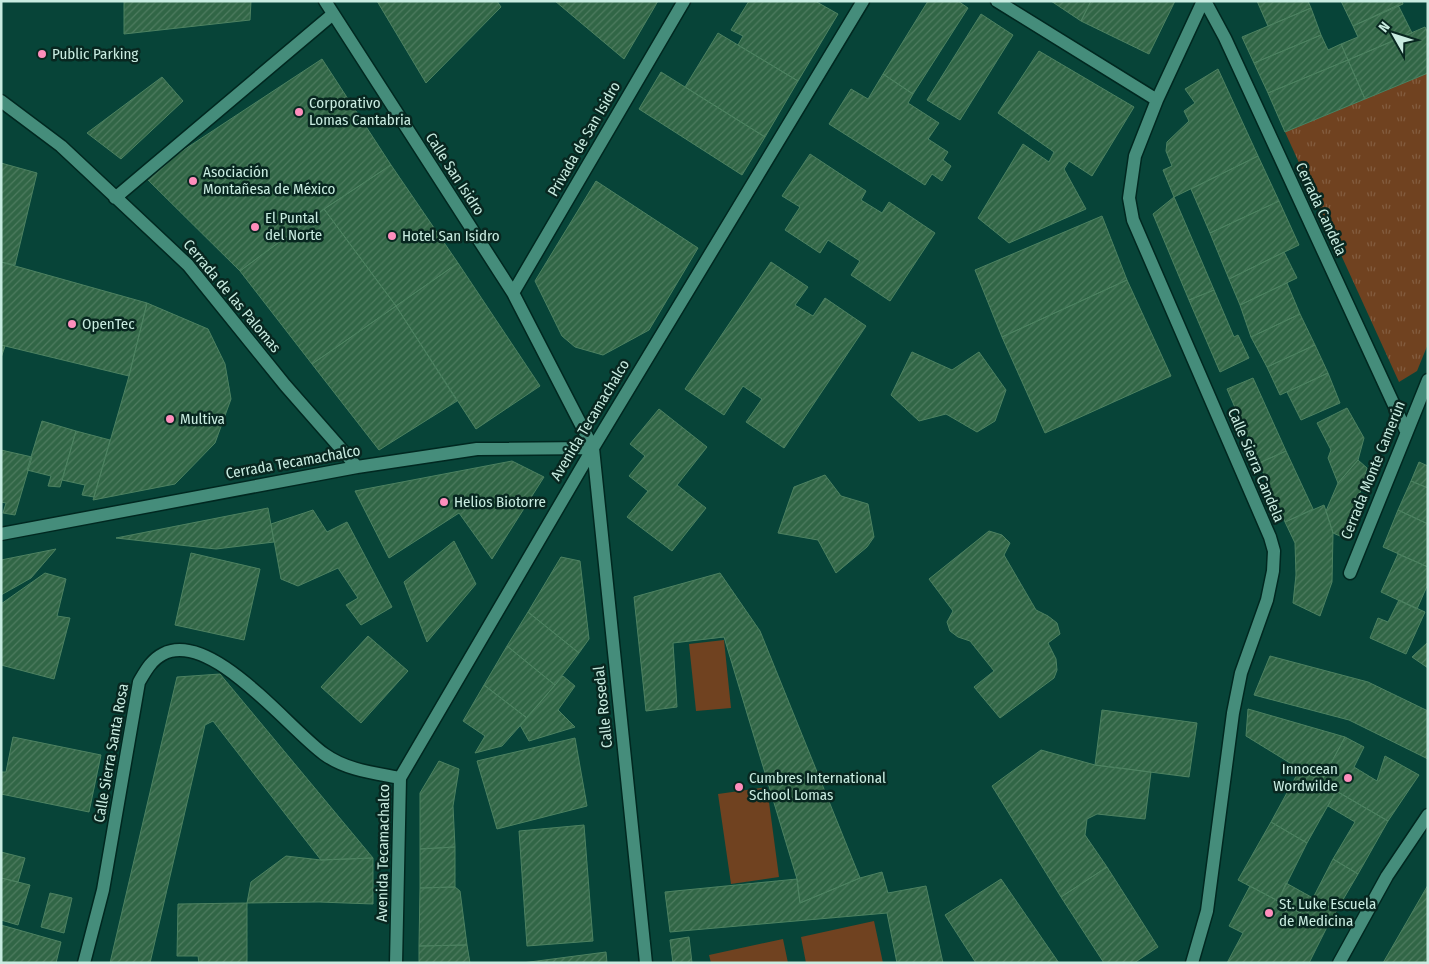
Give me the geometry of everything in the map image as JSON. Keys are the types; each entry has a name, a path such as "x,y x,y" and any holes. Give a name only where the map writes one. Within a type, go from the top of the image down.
{"street":[{"name":"Calle San Isidro","path":"325,1 513,293 592,448"},
{"name":"Privada de San Isidro","path":"513,293 684,1"},
{"name":"Avenida Tecamachalco","path":"396,963 400,778 592,448 863,1"},
{"path":"997,1 1157,100"},
{"name":"Calle Sierra Candela","path":"1192,963 1207,911 1233,713 1241,673 1267,600 1273,571 1274,551 1133,220 1129,198 1135,156 1157,100 1204,1"},
{"name":"Cerrada Candela","path":"1204,1 1225,38 1406,431"},
{"path":"115,198 333,14"},
{"name":"Cerrada de las Palomas","path":"1,101 61,146 188,266 285,385 357,466"},
{"name":"Cerrada Monte Camerún","path":"1350,573 1428,380"},
{"name":"Cerrada Tecamachalco","path":"1,534 357,466 477,448 592,448"},
{"name":"Calle Rosedal","path":"592,448 646,963"},
{"name":"Calle Sierra Santa Rosa","path":"84,963 103,890 139,682 148,666 164,653 184,650 208,657 234,673 325,755 350,768 400,778"},
{"path":"1339,963 1387,876 1428,815"}],"green space":[{"path":"1428,73 1428,344 1417,371 1399,382 1285,132"},
{"path":"724,640 731,708 696,711 689,644"},
{"path":"767,787 779,877 731,884 718,794"},
{"path":"874,921 883,963 806,963 801,937"},
{"path":"783,939 788,963 711,963 709,955"}],"building":[{"path":"124,1 251,1 250,20 124,34"},
{"path":"377,1 497,1 501,7 426,83"},
{"path":"555,1 658,1 624,59"},
{"path":"749,1 815,1 838,14 798,81 738,45 743,36 731,30"},
{"path":"928,1 958,1 968,8 913,94 883,74"},
{"path":"1051,1 1091,1 1081,21"},
{"path":"1091,1 1175,1 1149,54 1081,21"},
{"path":"1257,1 1308,1 1311,8 1268,26"},
{"path":"1341,1 1402,1 1403,4 1353,26"},
{"path":"1398,5 1412,33 1348,60 1341,44 1358,37 1353,26"},
{"path":"1311,8 1321,35 1254,63 1242,37"},
{"path":"981,14 1013,35 960,120 927,100"},
{"path":"1425,27 1428,33 1428,73 1365,99 1348,60"},
{"path":"718,33 798,81 765,137 685,87"},
{"path":"1321,35 1328,50 1341,44 1348,60 1268,93 1254,63"},
{"path":"1039,51 1134,107 1092,176 1069,161 1064,169 1086,209 1009,243 978,218 1023,144 1049,162 1054,152 998,113"},
{"name":"Corporativo Lomas Cantabria","path":"322,59 391,165 324,209 240,271 144,176"},
{"path":"1348,60 1365,99 1285,132 1268,93"},
{"path":"1218,69 1258,156 1174,197 1163,170 1172,166 1166,151 1167,142 1189,121 1184,111 1195,103 1185,89"},
{"path":"661,72 765,137 742,175 639,109"},
{"path":"883,74 913,94 908,103 939,123 928,139 948,152 943,160 951,166 942,181 932,174 925,185 829,124 851,89 868,99"},
{"path":"162,77 183,101 121,159 87,133"},
{"path":"810,154 866,191 861,200 882,213 889,202 935,233 890,301 851,275 860,261 828,240 820,253 785,230 800,207 782,196"},
{"path":"1258,156 1279,201 1210,233 1191,189"},
{"path":"1,163 37,173 15,265 1,262"},
{"name":"Hotel San Isidro","path":"391,165 458,263 396,306 324,209"},
{"path":"596,181 698,248 649,330 603,355 575,347 562,336 535,281"},
{"path":"1174,197 1214,290 1189,300 1153,214"},
{"path":"1279,201 1299,245 1229,279 1210,233"},
{"path":"324,209 396,306 312,364 240,271"},
{"path":"1102,216 1127,280 1002,337 975,270"},
{"path":"1284,252 1297,278 1240,305 1229,279"},
{"name":"OpenTec","path":"1,262 147,303 129,376 1,345"},
{"path":"771,262 808,287 795,305 813,316 825,298 866,326 784,448 746,422 762,399 743,386 724,415 685,389"},
{"path":"458,263 540,386 476,429 396,306"},
{"path":"1127,280 1171,376 1045,433 1002,337"},
{"path":"1287,283 1300,314 1251,337 1240,305"},
{"path":"1214,290 1234,337 1238,335 1249,358 1220,372 1189,300"},
{"name":"Multiva","path":"147,303 208,329 225,364 231,399 215,443 175,484 93,500 129,376"},
{"path":"396,306 457,401 379,450 312,364"},
{"path":"1300,314 1315,345 1267,367 1251,337"},
{"path":"1,345 5,346 1,358"},
{"path":"1315,345 1328,373 1280,395 1267,367"},
{"path":"912,352 952,370 979,352 1006,390 995,421 977,432 946,414 919,421 891,395"},
{"path":"1328,373 1340,403 1301,420 1287,392"},
{"path":"1253,378 1286,451 1259,463 1227,389"},
{"path":"1347,408 1364,438 1358,460 1338,483 1328,458 1331,450 1317,423"},
{"path":"659,409 707,447 677,485 706,508 672,551 627,517 648,491 629,476 645,456 630,444"},
{"path":"42,421 76,431 60,487 48,486 51,476 27,470"},
{"path":"76,431 110,440 94,497 82,495 85,485 62,480"},
{"path":"1,450 32,457 15,515 3,513 6,503 1,502"},
{"path":"1286,451 1313,509 1285,522 1259,463"},
{"path":"1358,460 1367,468 1347,539 1333,533 1326,511 1338,483"},
{"name":"Helios Biotorre","path":"512,461 544,477 492,559 459,513 389,558 355,491"},
{"path":"1419,462 1428,466 1428,488 1411,481"},
{"path":"825,475 841,496 868,504 874,537 867,547 836,573 818,540 778,533 794,487"},
{"path":"1411,481 1428,488 1428,524 1398,510"},
{"path":"1324,505 1333,533 1332,582 1320,616 1293,603 1296,575 1295,543 1285,522"},
{"path":"268,508 274,542 216,549 116,538"},
{"path":"313,510 327,532 347,522 392,607 361,625 346,605 358,598 338,568 298,586 281,579 271,524"},
{"path":"1398,510 1428,524 1428,567 1383,547"},
{"path":"989,531 1002,535 1010,543 1004,555 1036,610 1057,623 1060,634 1048,643 1056,659 1057,670 1054,678 1000,718 974,687 994,671 970,641 958,637 950,631 947,622 953,611 929,579"},
{"path":"454,541 476,584 427,642 404,582"},
{"path":"56,549 31,578 1,595 1,560"},
{"path":"191,553 260,569 244,640 175,625"},
{"path":"1398,554 1428,567 1428,584 1417,609 1381,592"},
{"path":"561,557 580,561 589,639 579,653 528,612"},
{"path":"45,573 66,579 57,616 70,618 54,679 1,665 1,604"},
{"path":"720,573 760,631 860,878 800,903 797,879 724,637 673,643 677,707 646,711 634,597"},
{"path":"1399,600 1425,612 1406,654 1370,638 1378,618 1388,622"},
{"path":"528,612 579,653 555,685 507,646"},
{"path":"368,636 408,671 361,723 321,687"},
{"path":"1428,642 1428,668 1412,657"},
{"path":"507,646 555,685 527,718 484,685"},
{"path":"1270,656 1368,682 1428,711 1428,759 1349,720 1254,695"},
{"path":"220,674 373,858 321,860 213,721 205,725 150,963 110,963 177,677"},
{"path":"563,676 575,686 558,710 575,727 529,741 520,725"},
{"path":"484,685 527,718 502,746 475,753 485,736 463,721"},
{"path":"1248,709 1345,737 1321,782 1246,736"},
{"path":"1102,710 1197,723 1189,777 1095,765"},
{"path":"13,737 101,755 89,812 1,794 1,772 6,772"},
{"name":"Innocean Wordwilde","path":"1345,737 1364,747 1354,767 1377,781 1385,756 1419,775 1388,821 1321,782"},
{"path":"575,738 587,806 497,829 477,761"},
{"path":"1041,750 1095,765 1151,772 1145,819 1097,814 1087,819 1085,835 1107,867 1061,897 992,786"},
{"path":"439,761 459,769 453,806 455,847 420,849 420,793"},
{"path":"1300,769 1336,791 1307,843 1271,822"},
{"path":"1336,791 1388,821 1358,874 1333,859 1355,822 1328,806"},
{"path":"1271,822 1307,843 1278,901 1238,880"},
{"path":"584,825 593,941 527,946 519,831"},
{"path":"455,847 455,887 420,888 420,849"},
{"path":"1,852 25,858 18,882 1,878"},
{"path":"286,856 321,860 373,858 373,904 319,902 247,903 251,882"},
{"path":"1333,859 1358,874 1327,927 1278,901 1286,883 1313,898"},
{"path":"1107,867 1158,947 1134,963 1104,963 1061,897"},
{"path":"882,872 888,893 926,886 943,963 897,963 887,913 670,932 665,892 797,879 800,903 860,878"},
{"path":"1,878 30,885 18,925 1,920"},
{"path":"1001,879 1059,963 976,963 945,915"},
{"path":"1428,885 1428,963 1383,963"},
{"name":"St. Luke Escuela de Medicina","path":"1250,886 1327,927 1309,963 1227,963 1243,933 1229,926"},
{"path":"455,887 460,891 467,945 419,946 420,888"},
{"path":"50,893 72,898 64,933 41,927"},
{"path":"247,903 247,963 199,963 198,956 177,956 178,904"},
{"path":"1,925 61,942 56,963 1,962"},
{"path":"689,937 692,963 673,963 670,940"},
{"path":"467,945 470,963 419,963 419,946"},
{"path":"606,952 607,963 522,963"}],"place":[{"name":"Public Parking","path":"42,54"},
{"name":"Corporativo Lomas Cantabria","path":"299,112"},
{"name":"Asociación Montañesa de México","path":"193,181"},
{"name":"El Puntal del Norte","path":"255,227"},
{"name":"Hotel San Isidro","path":"392,236"},
{"name":"OpenTec","path":"72,324"},
{"name":"Multiva","path":"170,419"},
{"name":"Helios Biotorre","path":"444,502"},
{"name":"Innocean Wordwilde","path":"1348,778"},
{"name":"Cumbres International School Lomas","path":"739,787"},
{"name":"St. Luke Escuela de Medicina","path":"1269,913"}]}
